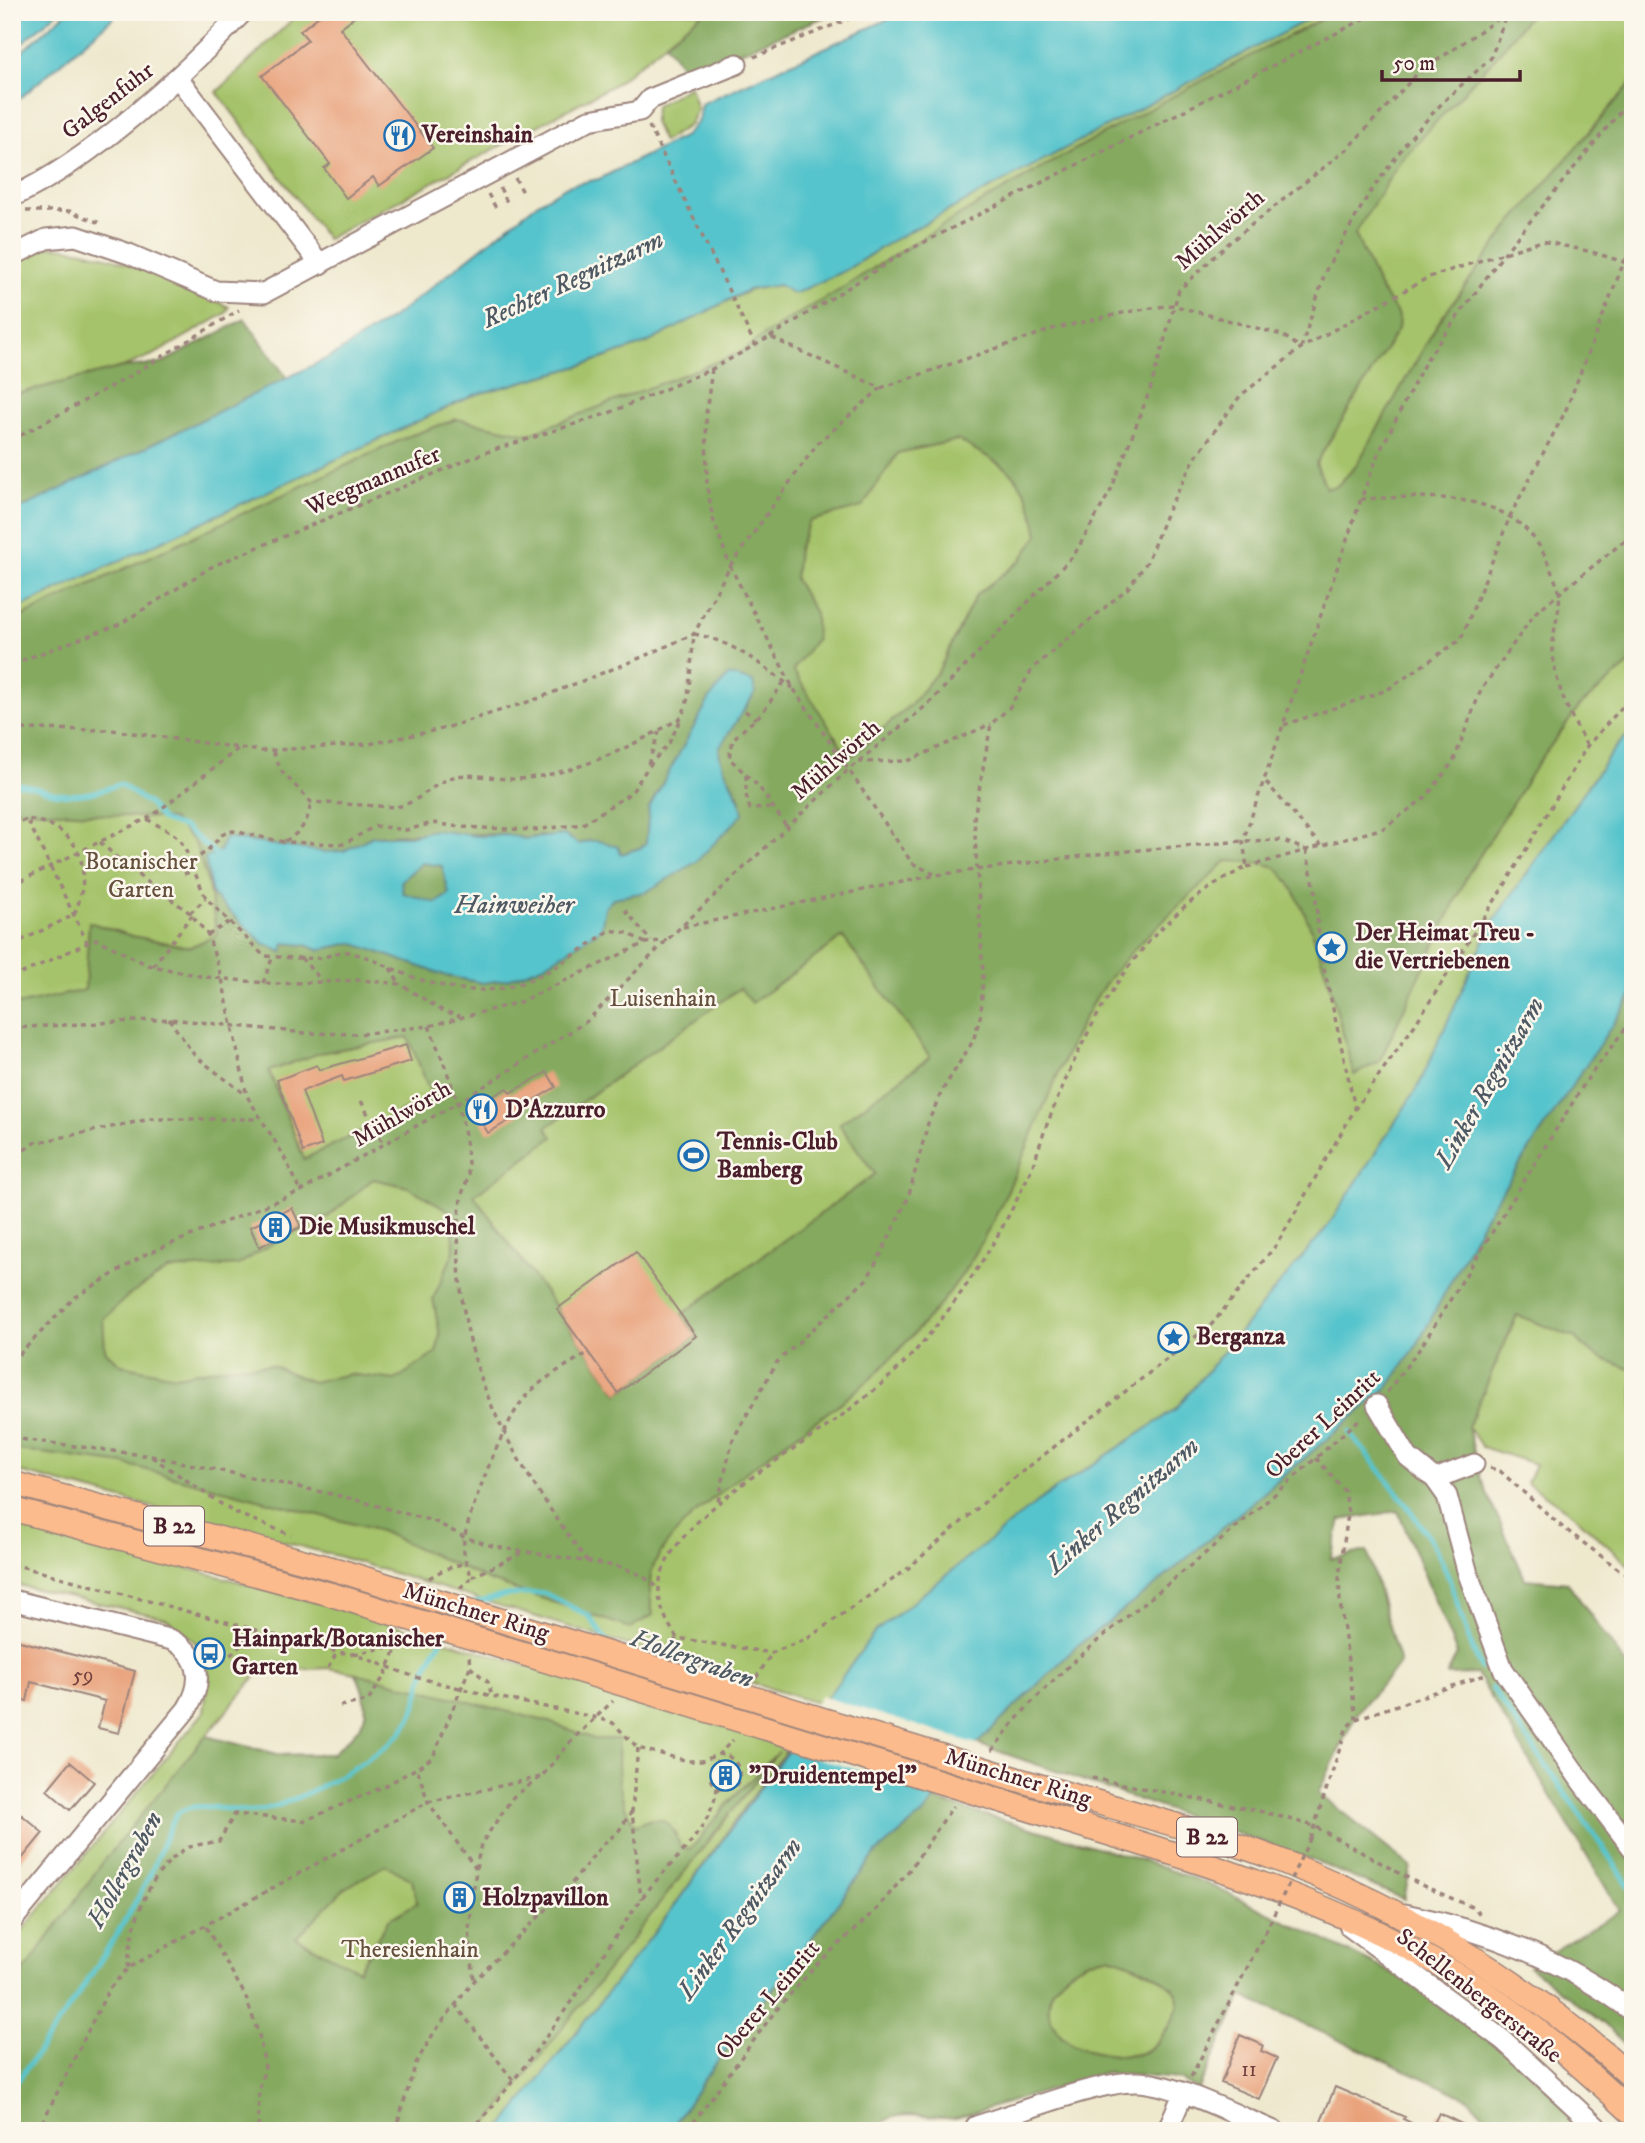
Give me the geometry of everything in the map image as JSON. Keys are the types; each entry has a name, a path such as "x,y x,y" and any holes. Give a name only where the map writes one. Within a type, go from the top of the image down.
{"main road":[{"name":"Münchner Ring","path":"12,1483 337,1570 1278,1860 1393,1911 1509,1978 1584,2035 1633,2078"},
{"name":"Münchner Ring","path":"12,1508 333,1595 1192,1860 1321,1906 1394,1940 1467,1981 1560,2047 1633,2113"}],"street":[{"name":"Galgenfuhr","path":"12,197 64,167 178,78 243,12"},
{"path":"12,256 46,239 76,236 129,254 216,291 242,295 264,293 589,120 640,111 650,99 737,64"},
{"path":"178,78 320,264"},
{"path":"1377,1405 1408,1457 1435,1479 1447,1496 1468,1574 1503,1669 1583,1784 1633,1849"},
{"path":"1435,1479 1474,1464"},
{"path":"12,1600 172,1640 193,1656 197,1666 197,1694 12,1921"},
{"name":"Schellenbergerstraße","path":"1321,1906 1503,2040 1601,2131"},
{"name":"Schellenbergerstraße","path":"1393,1911 1453,1923 1505,1942 1598,1988 1633,2012"},
{"path":"975,2126 1111,2086 1136,2082 1183,2094 1274,2131"},
{"path":"1167,2131 1183,2094"}],"path":[{"path":"737,64 866,12"},
{"name":"Weegmannufer","path":"12,664 48,654 120,624 212,566 484,453 609,412 712,369 770,337 903,253 1378,12"},
{"path":"1301,348 1326,270 1367,197 1408,140 1445,100 1491,58 1507,13"},
{"name":"Mühlwörth","path":"12,1362 74,1298 146,1254 301,1191 459,1102 587,1021 667,940 847,771 927,705 1074,555 1111,490 1140,415 1172,305 1179,290 1205,263 1347,149 1417,74 1507,13"},
{"path":"1247,867 1243,841 1266,782 1378,455 1426,360 1505,252 1633,96"},
{"path":"659,142 755,345"},
{"path":"857,762 908,761 991,724 1010,708 1033,668 1128,588 1147,562 1167,512 1195,458 1240,396 1301,348 1429,276 1542,241 1633,265"},
{"path":"1284,725 1387,690 1461,639 1511,514 1565,412 1624,262 1633,250"},
{"path":"12,440 213,328 264,293"},
{"path":"190,862 206,852 223,834 233,831 284,842 344,844 375,826 406,830 433,823 460,827 534,830 583,824 616,806 632,792 648,766 669,743 682,717 688,698 694,634 730,566 817,444 842,419 881,388 1053,329 1126,312 1172,305 1282,334 1301,348"},
{"path":"770,337 881,388"},
{"path":"712,369 706,414 707,486 713,519 730,566 793,688 847,771 866,793 912,863 936,875"},
{"path":"1362,499 1455,499 1511,514 1532,533 1545,554 1559,593 1553,644 1563,704 1587,746"},
{"path":"1633,534 1536,612 1481,690 1453,762 1426,797 1384,828 1247,867 1229,875 1174,915 1125,969 1090,1024 1048,1121 1031,1171 976,1272 947,1314 909,1358 871,1393 718,1501 669,1556 659,1588 667,1623 677,1638 772,1653 808,1638 905,1571 995,1493 1212,1324 1277,1244 1355,1109 1415,1026 1508,880 1587,746 1633,695"},
{"path":"12,729 111,730 273,752 369,744 442,729 534,700 694,634 718,639 745,653 793,688"},
{"path":"784,681 772,702 733,739 729,750 731,761 759,787 787,827"},
{"path":"744,711 756,719"},
{"path":"273,752 282,772 311,802 408,806 457,776 517,779 552,774 660,731 682,717"},
{"path":"718,1501 733,1439 777,1362 867,1279 881,1254 908,1198 929,1120 942,1091 973,1041 981,1014 983,974 974,818 989,752 991,724"},
{"path":"648,766 660,731"},
{"path":"12,885 152,816 239,748"},
{"path":"746,775 747,803 750,809 772,808"},
{"path":"1266,782 1281,804 1321,846"},
{"path":"284,842 299,833 308,819 311,802"},
{"path":"27,819 87,942"},
{"path":"12,826 27,819 44,821 60,830 78,852 85,878 74,915 12,944"},
{"path":"146,819 173,832 185,845 192,871 206,898 255,950 264,956 318,958 343,951 417,978 478,992 503,990 528,982 550,971 610,930 628,933 645,943"},
{"path":"682,927 936,875 1105,853 1243,841 1281,841 1306,850"},
{"path":"100,842 127,867 191,914 208,935 222,979 247,1096 301,1191"},
{"path":"1306,850 1315,888 1320,950 1355,1109"},
{"path":"184,874 192,871"},
{"path":"153,966 206,898"},
{"path":"625,910 651,941"},
{"path":"208,935 229,922"},
{"path":"12,978 96,939 153,966 222,979 263,983 362,980 400,984"},
{"path":"12,1028 169,1019 332,1033 429,1026 462,1016 492,1012 520,1002 645,943 667,940"},
{"path":"263,983 273,956"},
{"path":"300,957 323,982"},
{"path":"388,967 400,984 443,1011 462,1016"},
{"name":"Oberer Leinritt","path":"1012,1723 1118,1622 1184,1570 1377,1405 1421,1347 1586,1081 1633,1018"},
{"path":"169,1019 195,1056 247,1096"},
{"path":"429,1026 459,1102 468,1177 461,1196 459,1220 460,1283 474,1366 502,1433 547,1505 587,1561"},
{"path":"360,1101 384,1144"},
{"path":"12,1166 16,1156 34,1143 151,1119 260,1119"},
{"path":"464,1537 502,1433 524,1399 545,1378 588,1353"},
{"path":"12,1438 151,1456 345,1497 436,1522 464,1537 525,1552 587,1561 641,1575 659,1588"},
{"path":"151,1456 233,1512 293,1536"},
{"path":"1316,1458 1345,1492 1348,1514 1339,1577 1340,1601 1356,1719"},
{"path":"1474,1464 1500,1471 1561,1526 1633,1580"},
{"path":"472,1577 525,1552"},
{"path":"425,1581 444,1569 466,1563"},
{"path":"12,1564 337,1653 353,1654 415,1676 492,1696 598,1718 613,1723 638,1748 688,1761 702,1761 719,1754 737,1736"},
{"path":"197,1666 232,1655 242,1646 251,1629"},
{"path":"662,1657 677,1638"},
{"path":"340,1706 368,1700 397,1645"},
{"path":"328,1668 337,1653"},
{"path":"752,1686 772,1653"},
{"path":"128,1968 129,1939 155,1876 183,1849 219,1841 236,1814 304,1821 383,1787 433,1758 470,1667 488,1682 492,1696"},
{"path":"1183,2094 1310,1839 1347,1727 1356,1719 1503,1669"},
{"path":"474,1981 469,1930 481,1844 513,1797 541,1777 574,1738 598,1718"},
{"path":"638,1748 632,1811 641,1899"},
{"path":"471,2131 515,2083 641,1899 698,1833 714,1804 717,1789 711,1779 719,1754"},
{"path":"717,1789 735,1788 740,1778 733,1760 719,1754"},
{"path":"417,1768 428,1802 477,1869"},
{"path":"38,2131 109,1989 128,1968 428,1802 541,1777"},
{"path":"1091,1778 1264,1812 1314,1826 1421,1885 1474,1908 1482,1916"},
{"path":"395,2131 416,2063 455,2004 474,1981 568,1888 602,1845 618,1832 632,1811"},
{"name":"Oberer Leinritt","path":"687,2131 772,2014 816,1965 876,1910 911,1868"},
{"path":"206,1927 245,1995 259,2035 265,2067 259,2091 258,2131"},
{"path":"455,2004 515,2083"}],"green space":[{"path":"300,12 704,12 615,84 327,239 217,92"},
{"path":"704,12 836,12 687,74 665,43"},
{"name":"Luisenhain","path":"1322,12 1633,12 1633,730 1614,749 1492,923 1419,1085 1328,1226 1175,1410 1044,1497 820,1704 341,1557 12,1470 12,611 474,395 583,365 647,343 675,326 759,286 779,285 792,291 846,270 893,240"},
{"name":"Luisenhain","path":"1335,12 1532,12 1495,58 1400,161 1355,234 1379,287 1399,316 1398,329 1316,463 1326,488 1337,486 1356,466 1438,323 1513,221 1633,81 1633,661 1580,706 1538,763 1467,876 1379,1062 1354,1075 1323,963 1300,902 1287,880 1269,865 1226,861 1146,937 1110,977 1094,1000 1062,1064 994,1220 949,1292 922,1325 871,1378 730,1485 680,1529 666,1545 652,1569 650,1589 653,1615 630,1628 490,1581 380,1531 124,1464 12,1449 12,1006 85,990 89,922 132,936 190,947 217,935 208,884 195,843 172,819 12,809 12,621 409,436 457,419 529,434 742,352 781,324 1027,176","holes":["958,440 991,459 1013,475 1021,485 1028,498 1038,535 1020,561 976,595 939,670 911,704 853,755 842,747 793,670 816,639 815,613 795,579 798,549 810,521 862,507 898,453","755,693 719,748 718,758 741,800 696,862 646,892 613,898 605,908 483,983 447,976 352,943 318,950 306,945 284,943 282,952 263,943 212,895 206,858 215,855 237,837 278,848 324,852 344,852 373,836 420,833 511,835 524,839 540,836 579,844 590,840 620,854 640,848 646,843 649,808 710,698","843,937 930,1057 839,1124 875,1174 681,1315 696,1336 618,1393 474,1195 553,1137 546,1128 740,988 752,1003","408,1037 432,1097 304,1159 269,1071 320,1053","373,1179 408,1187 453,1213 454,1251 433,1299 440,1335 436,1353 395,1380 349,1374 312,1382 271,1365 230,1366 176,1376 121,1365 105,1350 103,1319 128,1296 168,1270 238,1265 278,1240 328,1217"]},
{"path":"690,86 697,109 689,125 663,142 654,122 655,106"},
{"path":"45,246 69,248 116,260 229,307 226,313 155,354 123,367 12,395 12,264"},
{"path":"245,319 287,378 12,513 12,395 123,367 160,364"},
{"path":"422,863 442,866 449,894 436,903 403,894 401,881"},
{"path":"1633,994 1633,1370 1596,1356 1574,1337 1517,1315 1468,1427 1480,1477 1525,1579 1568,1583 1633,1675 1633,2052 1604,2024 1529,1966 1620,1911 1477,1674 1447,1675 1457,1654 1398,1511 1341,1520 1331,1559 1367,1551 1400,1664 1358,1711 1318,1793 1411,1867 1404,1899 1302,1856 977,1744 1077,1646 1153,1587 1388,1387 1417,1345 1486,1215"},
{"path":"1517,1315 1574,1337 1596,1356 1633,1370 1633,1569 1575,1516 1527,1483 1535,1464 1482,1447 1468,1427"},
{"name":"Theresienhain","path":"12,1523 326,1604 789,1746 658,1928 499,2131 12,2131 12,1943 204,1712 209,1674 196,1643 166,1618 12,1584","holes":["328,1668 356,1673 365,1700 364,1718 353,1734 332,1754 281,1755 206,1736 259,1672"]},
{"name":"Theresienhain","path":"356,1673 549,1722 594,1739 619,1739 618,1774 622,1796 636,1826 652,1819 664,1821 674,1831 680,1847 691,1849 730,1801 779,1751 482,2131 12,2131 12,1988 103,1862 205,1736 281,1755 332,1754 353,1734 364,1718 366,1710","holes":["386,1865 412,1880 417,1903 389,1919 358,1970 296,1938 345,1888"]},
{"path":"934,1800 1138,1859 1206,1883 1401,1977 1505,2049 1591,2131 1498,2131 1469,2099 1242,1996 1198,2090 1180,2079 1106,2073 956,2118 902,2115 882,2123 873,2131 670,2131 702,2082 877,1852 923,1814","holes":["1108,1956 1146,1970 1165,1982 1177,1994 1179,2000 1166,2031 1159,2041 1143,2053 1110,2055 1077,2046 1056,2030 1049,2011 1050,1998 1062,1978 1084,1963"]},
{"path":"1108,1956 1156,1976 1172,1988 1178,1997 1178,2009 1165,2031 1150,2048 1133,2055 1096,2052 1071,2043 1056,2030 1049,2011 1050,1998 1062,1978 1084,1963"}],"water":[{"path":"12,12 58,12 12,52"},
{"path":"67,12 110,12 114,17 12,105 12,60"},
{"name":"Rechter Regnitzarm","path":"904,12 1322,12 893,240 846,270 794,294 779,285 748,290 647,343 583,365 474,395 12,611 12,513 336,354 399,313 538,203 567,186 599,179 685,136 698,121 701,104"},
{"name":"Hainweiher","path":"729,675 753,682 755,693 719,748 722,763 738,796 743,814 696,862 646,892 613,898 605,908 601,929 545,965 508,979 483,983 447,976 352,943 318,950 306,945 284,943 283,952 263,943 212,895 205,858 220,851 225,838 324,852 344,851 373,836 409,836 434,830 478,836 511,835 524,839 564,835 579,844 594,841 608,843 618,847 621,854 640,848 646,843 649,808 710,698","holes":["422,863 442,866 449,894 436,903 403,893 401,881"]},
{"name":"Linker Regnitzarm","path":"1633,730 1633,994 1486,1215 1417,1345 1388,1387 1153,1587 1077,1646 977,1744 923,1814 877,1852 702,2082 670,2131 499,2131 658,1928 875,1632 1044,1497 1175,1410 1328,1226 1419,1085 1492,923 1614,749"}],"pier":[{"path":"821,1696 980,1745 942,1795 783,1748"}],"building":[{"path":"324,12 361,12 340,28 433,148 379,186 373,177 346,198 324,168 330,164 262,76 308,40 300,31"},
{"path":"406,1045 411,1061 344,1081 342,1076 302,1091 322,1145 303,1152 277,1080 317,1065 319,1070"},
{"path":"547,1072 556,1087 519,1109 522,1113 488,1133 473,1108 507,1088 510,1093"},
{"name":"Die Musikmuschel","path":"292,1208 301,1227 259,1247 250,1227"},
{"path":"636,1252 696,1336 618,1393 557,1309"},
{"path":"12,1639 135,1671 119,1733 98,1728 105,1701 31,1682 27,1701 12,1697"},
{"path":"70,1762 94,1782 70,1810 47,1790"},
{"name":"\"Druidentempel\"","path":"723,1767 729,1767 734,1775 732,1781 723,1783 718,1778 718,1772"},
{"path":"22,1815 43,1833 12,1871 12,1826"},
{"name":"Holzpavillon","path":"454,1887 465,1892 468,1897 463,1909 452,1904 449,1898"},
{"path":"1240,2035 1263,2045 1261,2051 1277,2058 1259,2099 1221,2083"},
{"path":"1335,2087 1405,2117 1403,2119 1428,2131 1336,2131 1320,2124"},
{"path":"1439,2113 1476,2131 1430,2131"}],"waterway":[{"path":"12,784 68,795 91,793 120,784 149,804 162,820 185,828 219,857"},
{"path":"1349,1432 1405,1503 1435,1548 1448,1576 1481,1668"},
{"name":"Hollergraben","path":"472,1604 506,1595 544,1593 589,1616 609,1645"},
{"name":"Hollergraben","path":"12,2089 119,1930 150,1875 178,1813 195,1807 247,1811 271,1808 337,1778 380,1751 396,1738 410,1720 427,1666 445,1635"},
{"path":"1492,1688 1633,1891"}],"place":[{"name":"Vereinshain","path":"399,135"},
{"name":"Der Heimat Treu - die Vertriebenen","path":"1332,947"},
{"name":"D'Azzurro","path":"482,1110"},
{"name":"Tennis-Club Bamberg","path":"694,1156"},
{"name":"Die Musikmuschel","path":"276,1227"},
{"name":"Berganza","path":"1173,1337"},
{"name":"Hainpark/Botanischer Garten","path":"209,1653"},
{"name":"\"Druidentempel\"","path":"726,1776"},
{"name":"Holzpavillon","path":"459,1898"}],"park label":[{"name":"Botanischer Garten","path":"141,876"}]}
